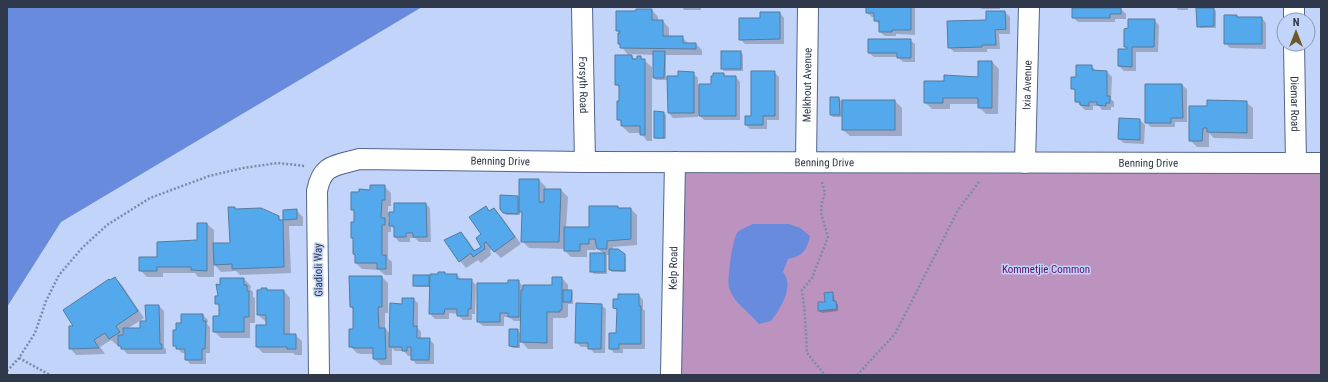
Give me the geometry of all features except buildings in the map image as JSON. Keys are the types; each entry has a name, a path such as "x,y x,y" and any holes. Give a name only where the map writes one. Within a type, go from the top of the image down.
{"street":[{"name":"Forsyth Road","path":"582,7 585,162"},
{"name":"Melkhout Avenue","path":"808,7 812,162"},
{"name":"Ixia Avenue","path":"1025,163 1029,7"},
{"name":"Diemar Road","path":"1294,52 1296,163"},
{"name":"Benning Drive","path":"328,168 359,159 585,162 1321,163"},
{"name":"Kelp Road","path":"671,375 675,162"},
{"name":"Gladioli Way","path":"319,375 317,191 319,179 328,168"}],"path":[{"path":"812,162 825,193 821,213 828,238 812,278 802,290 806,316 807,353 825,375"},
{"path":"7,371 19,358 35,333 46,301 59,275 83,247 107,225 150,198 209,176 243,168 278,163 328,168"},
{"path":"857,375 895,334 958,210 993,163"},
{"path":"19,358 50,375"}],"green space":[{"name":"Kommetjie Common","path":"675,162 1321,163 1321,375 671,375"}],"water":[{"path":"7,7 422,7 61,222 7,307"},
{"path":"753,224 789,224 800,228 810,236 804,252 788,259 783,272 786,278 787,291 782,304 771,321 759,324 742,308 729,288 730,260 735,237 740,230"}]}
